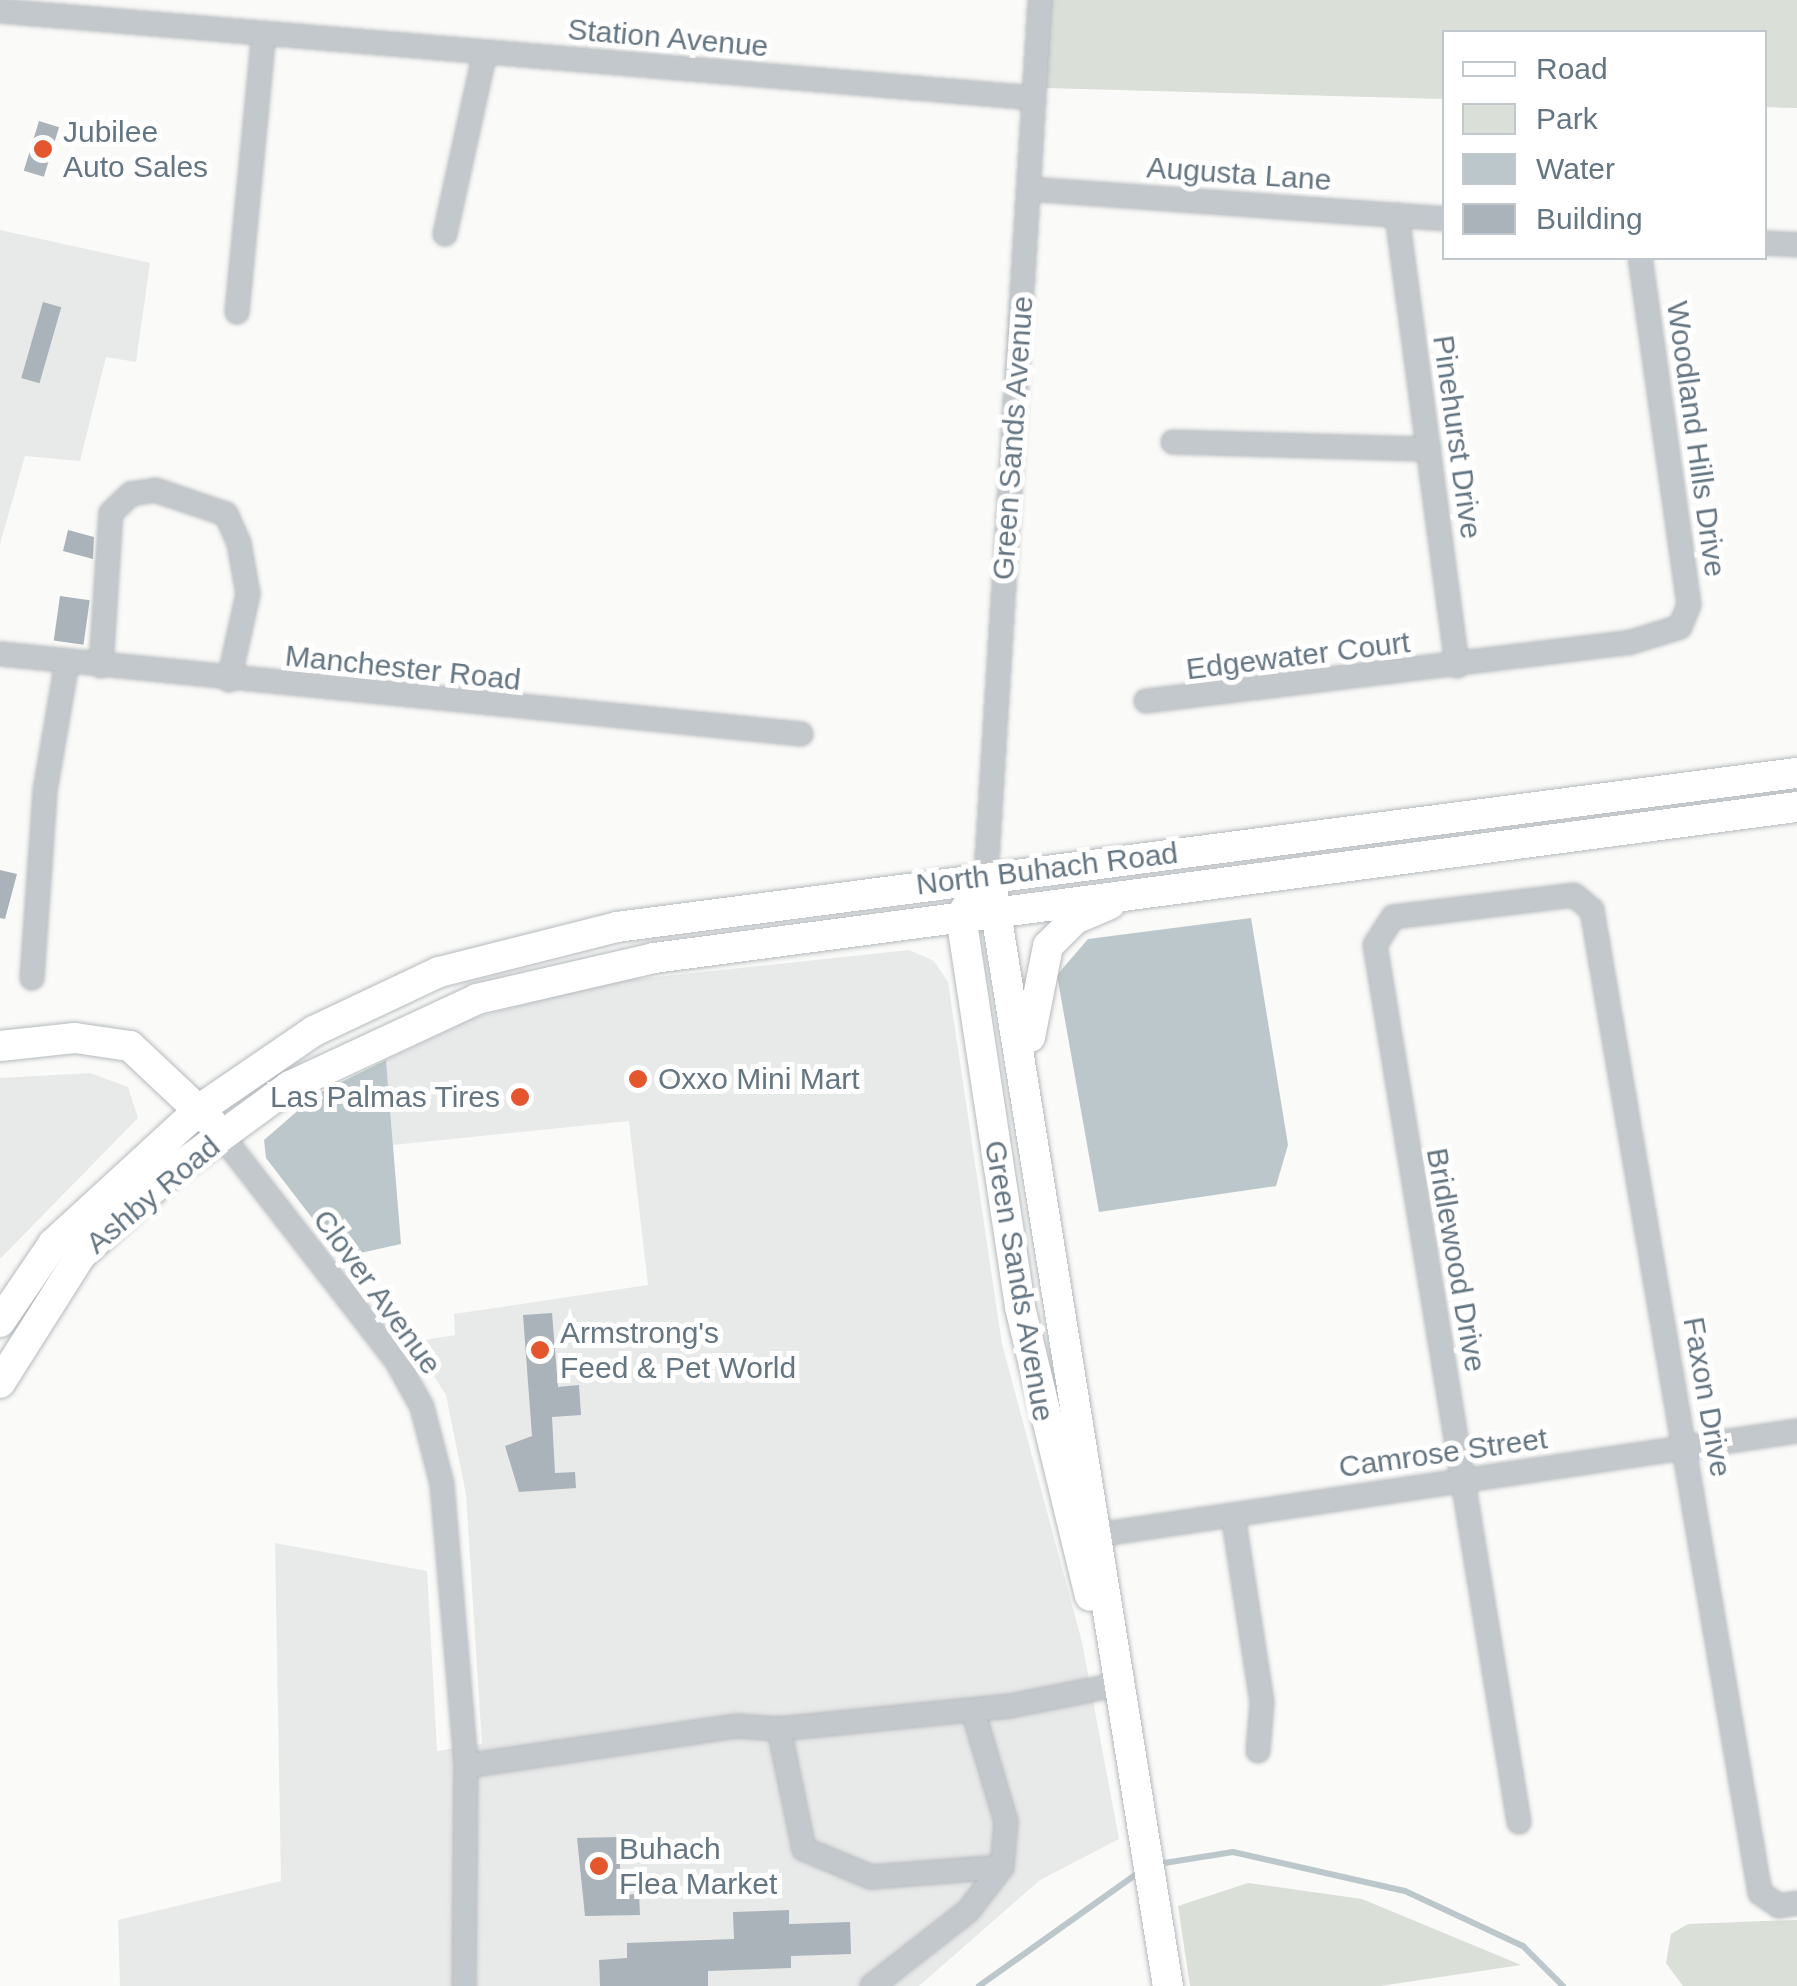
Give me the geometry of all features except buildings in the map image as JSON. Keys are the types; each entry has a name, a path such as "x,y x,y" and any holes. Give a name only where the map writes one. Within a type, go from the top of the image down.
{"main road":[{"name":"North Buhach Road","path":"314,1031 439,972 670,919 1797,773"},
{"name":"North Buhach Road","path":"351,1054 477,999 581,970 1153,888 1797,807"},
{"name":"Green Sands Avenue","path":"986,876 1000,911 1098,1535 1116,1685 1168,1986"},
{"name":"Green Sands Avenue","path":"986,876 961,916 1027,1342 1116,1685"},
{"path":"1026,1070 1048,946 1075,919 1153,888"},
{"path":"581,970 588,954 646,939 670,919"},
{"name":"Ashby Road","path":"0,1383 37,1289 100,1195 200,1109 314,1031"},
{"path":"0,1046 74,1038 130,1046 200,1109 222,1136"},
{"name":"Ashby Road","path":"0,1322 222,1136 351,1054"}],"street":[{"name":"Green Sands Avenue","path":"986,876 1040,0"},
{"name":"Station Avenue","path":"0,11 1032,98"},
{"path":"237,312 264,34"},
{"path":"446,234 485,52"},
{"name":"Augusta Lane","path":"1028,189 1442,219"},
{"name":"Pinehurst Drive","path":"1397,215 1457,666"},
{"path":"1767,243 1797,245"},
{"name":"Woodland Hills Drive","path":"1640,260 1689,605 1680,627"},
{"path":"1173,442 1429,450"},
{"path":"100,666 111,513 130,494 155,490 226,514 239,543 248,594 228,680"},
{"name":"Edgewater Court","path":"1146,701 1628,644 1680,627"},
{"name":"Manchester Road","path":"0,654 228,680 801,734"},
{"path":"32,978 45,791 66,662"},
{"name":"Bridlewood Drive","path":"1519,1822 1375,945 1393,916 1574,895 1592,910"},
{"name":"Faxon Drive","path":"1592,910 1760,1893 1779,1906 1797,1903"},
{"name":"Clover Avenue","path":"222,1136 396,1360 422,1408 442,1484 466,1766 464,1986"},
{"name":"Camrose Street","path":"1098,1535 1797,1431"},
{"path":"1233,1515 1262,1703 1258,1751"},
{"path":"466,1766 737,1726 779,1729 973,1711 1116,1685"},
{"path":"872,1986 968,1911 1002,1867 1006,1822 973,1711"},
{"path":"779,1729 804,1849 871,1876 1002,1867"}],"shaded area":[{"path":"0,230 150,263 136,362 106,357 80,461 25,456 0,544"},
{"path":"909,950 934,961 948,982 1002,1344 1082,1642 1119,1839 1040,1880 919,1986 120,1986 118,1920 281,1881 275,1543 427,1571 437,1751 482,1744 466,1494 446,1395 412,1342 455,1335 454,1314 648,1285 629,1121 393,1145 386,1060 474,1018 608,982"},
{"path":"90,1073 128,1087 138,1118 0,1259 0,1078"}],"green space":[{"path":"1051,0 1797,0 1797,108 1767,107 1767,30 1442,30 1442,99 1045,88"},
{"path":"1248,1883 1362,1899 1521,1965 1380,1986 1190,1986 1178,1906"},
{"path":"1797,1920 1797,1986 1683,1986 1666,1963 1671,1934 1688,1924"}],"water":[{"path":"1251,918 1288,1145 1276,1186 1099,1212 1057,975 1088,939"},
{"path":"386,1060 401,1244 342,1257 266,1158 264,1140 317,1094"}],"waterway":[{"path":"1158,1864 1233,1852 1405,1891 1523,1946 1563,1986"},
{"path":"979,1986 1138,1873"}],"place":[{"name":"Jubilee Auto Sales","path":"43,149"},
{"name":"Oxxo Mini Mart","path":"638,1079"},
{"name":"Las Palmas Tires","path":"520,1097"},
{"name":"Armstrong's Feed & Pet World","path":"540,1350"},
{"name":"Buhach Flea Market","path":"599,1866"}]}
